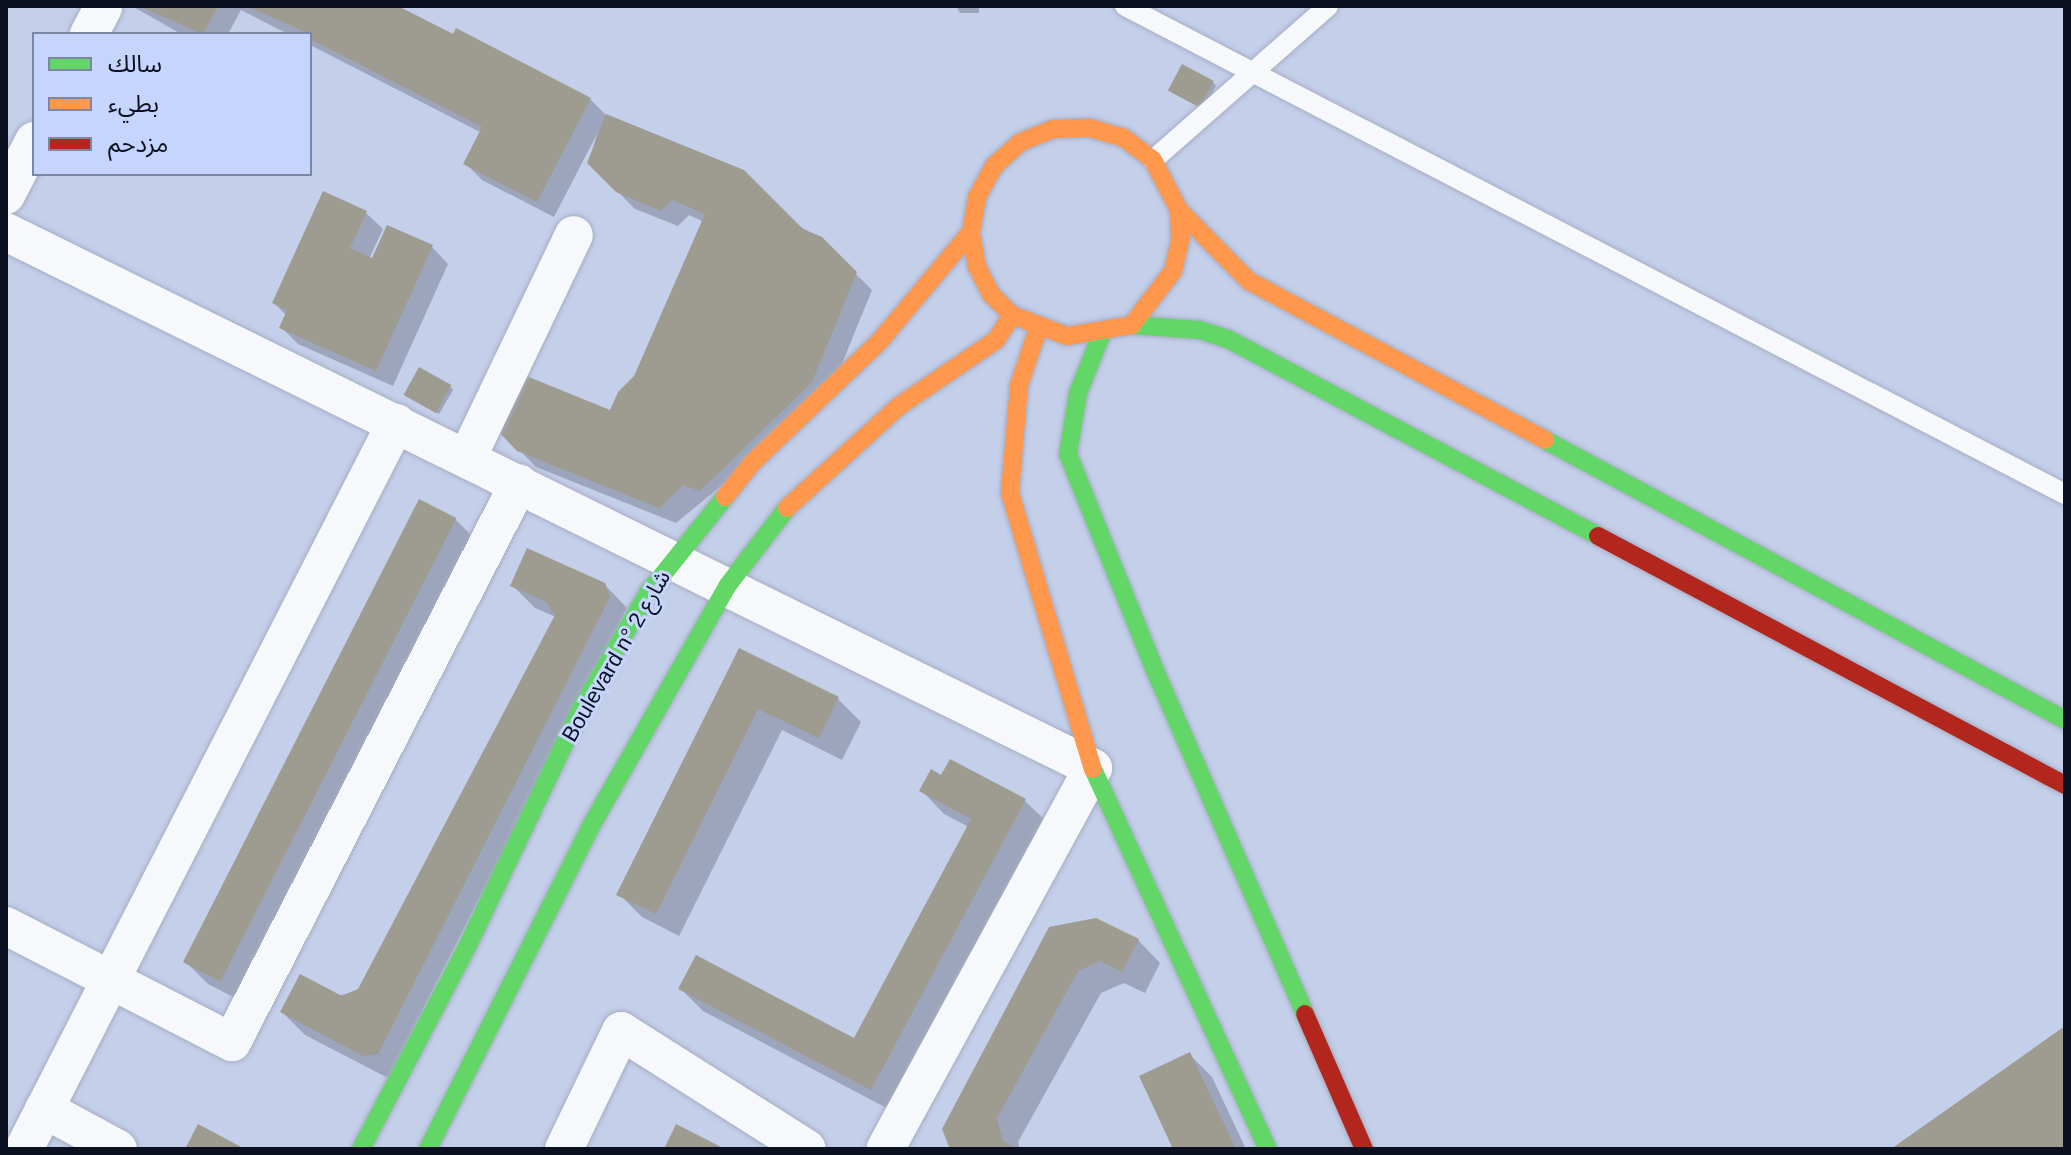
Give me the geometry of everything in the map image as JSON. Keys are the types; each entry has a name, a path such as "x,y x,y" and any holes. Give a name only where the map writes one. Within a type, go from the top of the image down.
{"main road":[{"path":"2065,720 1249,281 1179,210 1153,160 1124,138 1090,128 1054,129 1021,142 994,166 977,197 971,232 977,267 991,294 1012,315 1038,329 1067,336 1102,333 1132,325 1200,330 1228,339 2065,785"},
{"path":"1132,325 1173,271 1180,241 1179,210"},
{"name":"Boulevard n° شارع 2","path":"361,1149 468,945 581,709 674,559 752,463 879,342 971,232"},
{"path":"428,1149 591,826 728,585 765,531 834,461 899,406 996,340 1012,315"},
{"path":"1038,329 1019,385 1010,493 1093,768 1268,1149"},
{"path":"1102,333 1078,393 1068,454 1154,668 1364,1149"}],"street":[{"path":"6,195 32,145"},
{"path":"6,232 728,585 1093,768 885,1149"},
{"path":"467,458 574,235"},
{"path":"24,1149 396,423"},
{"path":"6,926 232,1042 519,483"},
{"path":"564,1149 621,1031 807,1149"},
{"path":"44,1109 118,1149"}],"lane":[{"path":"1125,6 2065,494"},
{"path":"1153,160 1328,6"}],"building":[{"path":"139,6 218,6 204,32"},
{"path":"246,6 398,6 453,34 456,28 591,98 537,202 463,164 482,127 312,40 312,32 305,32"},
{"path":"1182,64 1214,81 1200,107 1168,90"},
{"path":"606,114 744,170 803,229 822,237 857,272 812,382 700,491 683,485 659,508 517,451 496,429 519,373 610,410 618,392 634,376 705,214 672,200 661,211 616,192 587,163"},
{"path":"323,191 367,211 350,248 372,258 387,225 433,245 376,371 279,328 287,310 272,303"},
{"path":"419,367 451,385 436,413 403,395"},
{"path":"419,499 456,518 220,981 183,962"},
{"path":"527,548 605,583 610,597 378,1054 363,1056 280,1012 300,974 342,996 358,989 555,615 545,601 510,586"},
{"path":"739,648 839,697 819,738 758,709 656,914 616,895"},
{"path":"950,759 1026,799 871,1090 678,989 696,955 854,1038 971,819 919,791 931,769 941,775"},
{"path":"1096,918 1139,939 1122,972 1100,961 1078,971 997,1118 1003,1141 1017,1149 950,1149 942,1129 1049,927"},
{"path":"2065,1026 2065,1149 1891,1149"},
{"path":"1190,1052 1236,1149 1173,1149 1139,1076"},
{"path":"198,1124 245,1149 185,1149"},
{"path":"676,1124 725,1149 664,1149"}],"traffic: fast":[{"path":"1132,325 1200,330 1228,339 1598,536"},
{"path":"1102,333 1078,393 1068,454 1154,668 1305,1014"},
{"path":"1545,440 2065,720"},
{"path":"361,1149 468,945 581,709 648,593 725,497"},
{"path":"428,1149 591,826 728,585 787,508"},
{"path":"1093,769 1268,1149"}],"traffic: slow":[{"path":"1090,128 1124,138 1153,160 1179,210 1180,241 1173,271 1132,325 1067,336 1012,315 991,294 977,267 971,232 977,197 994,166 1021,142 1054,129 1090,128"},
{"path":"1179,210 1249,281 1545,440"},
{"path":"725,497 752,463 879,342 971,232"},
{"path":"787,508 899,406 996,340 1012,315"},
{"path":"1038,329 1019,385 1010,493 1093,769"}],"traffic: jam":[{"path":"1598,536 2065,785"},
{"path":"1305,1014 1364,1149"}]}
